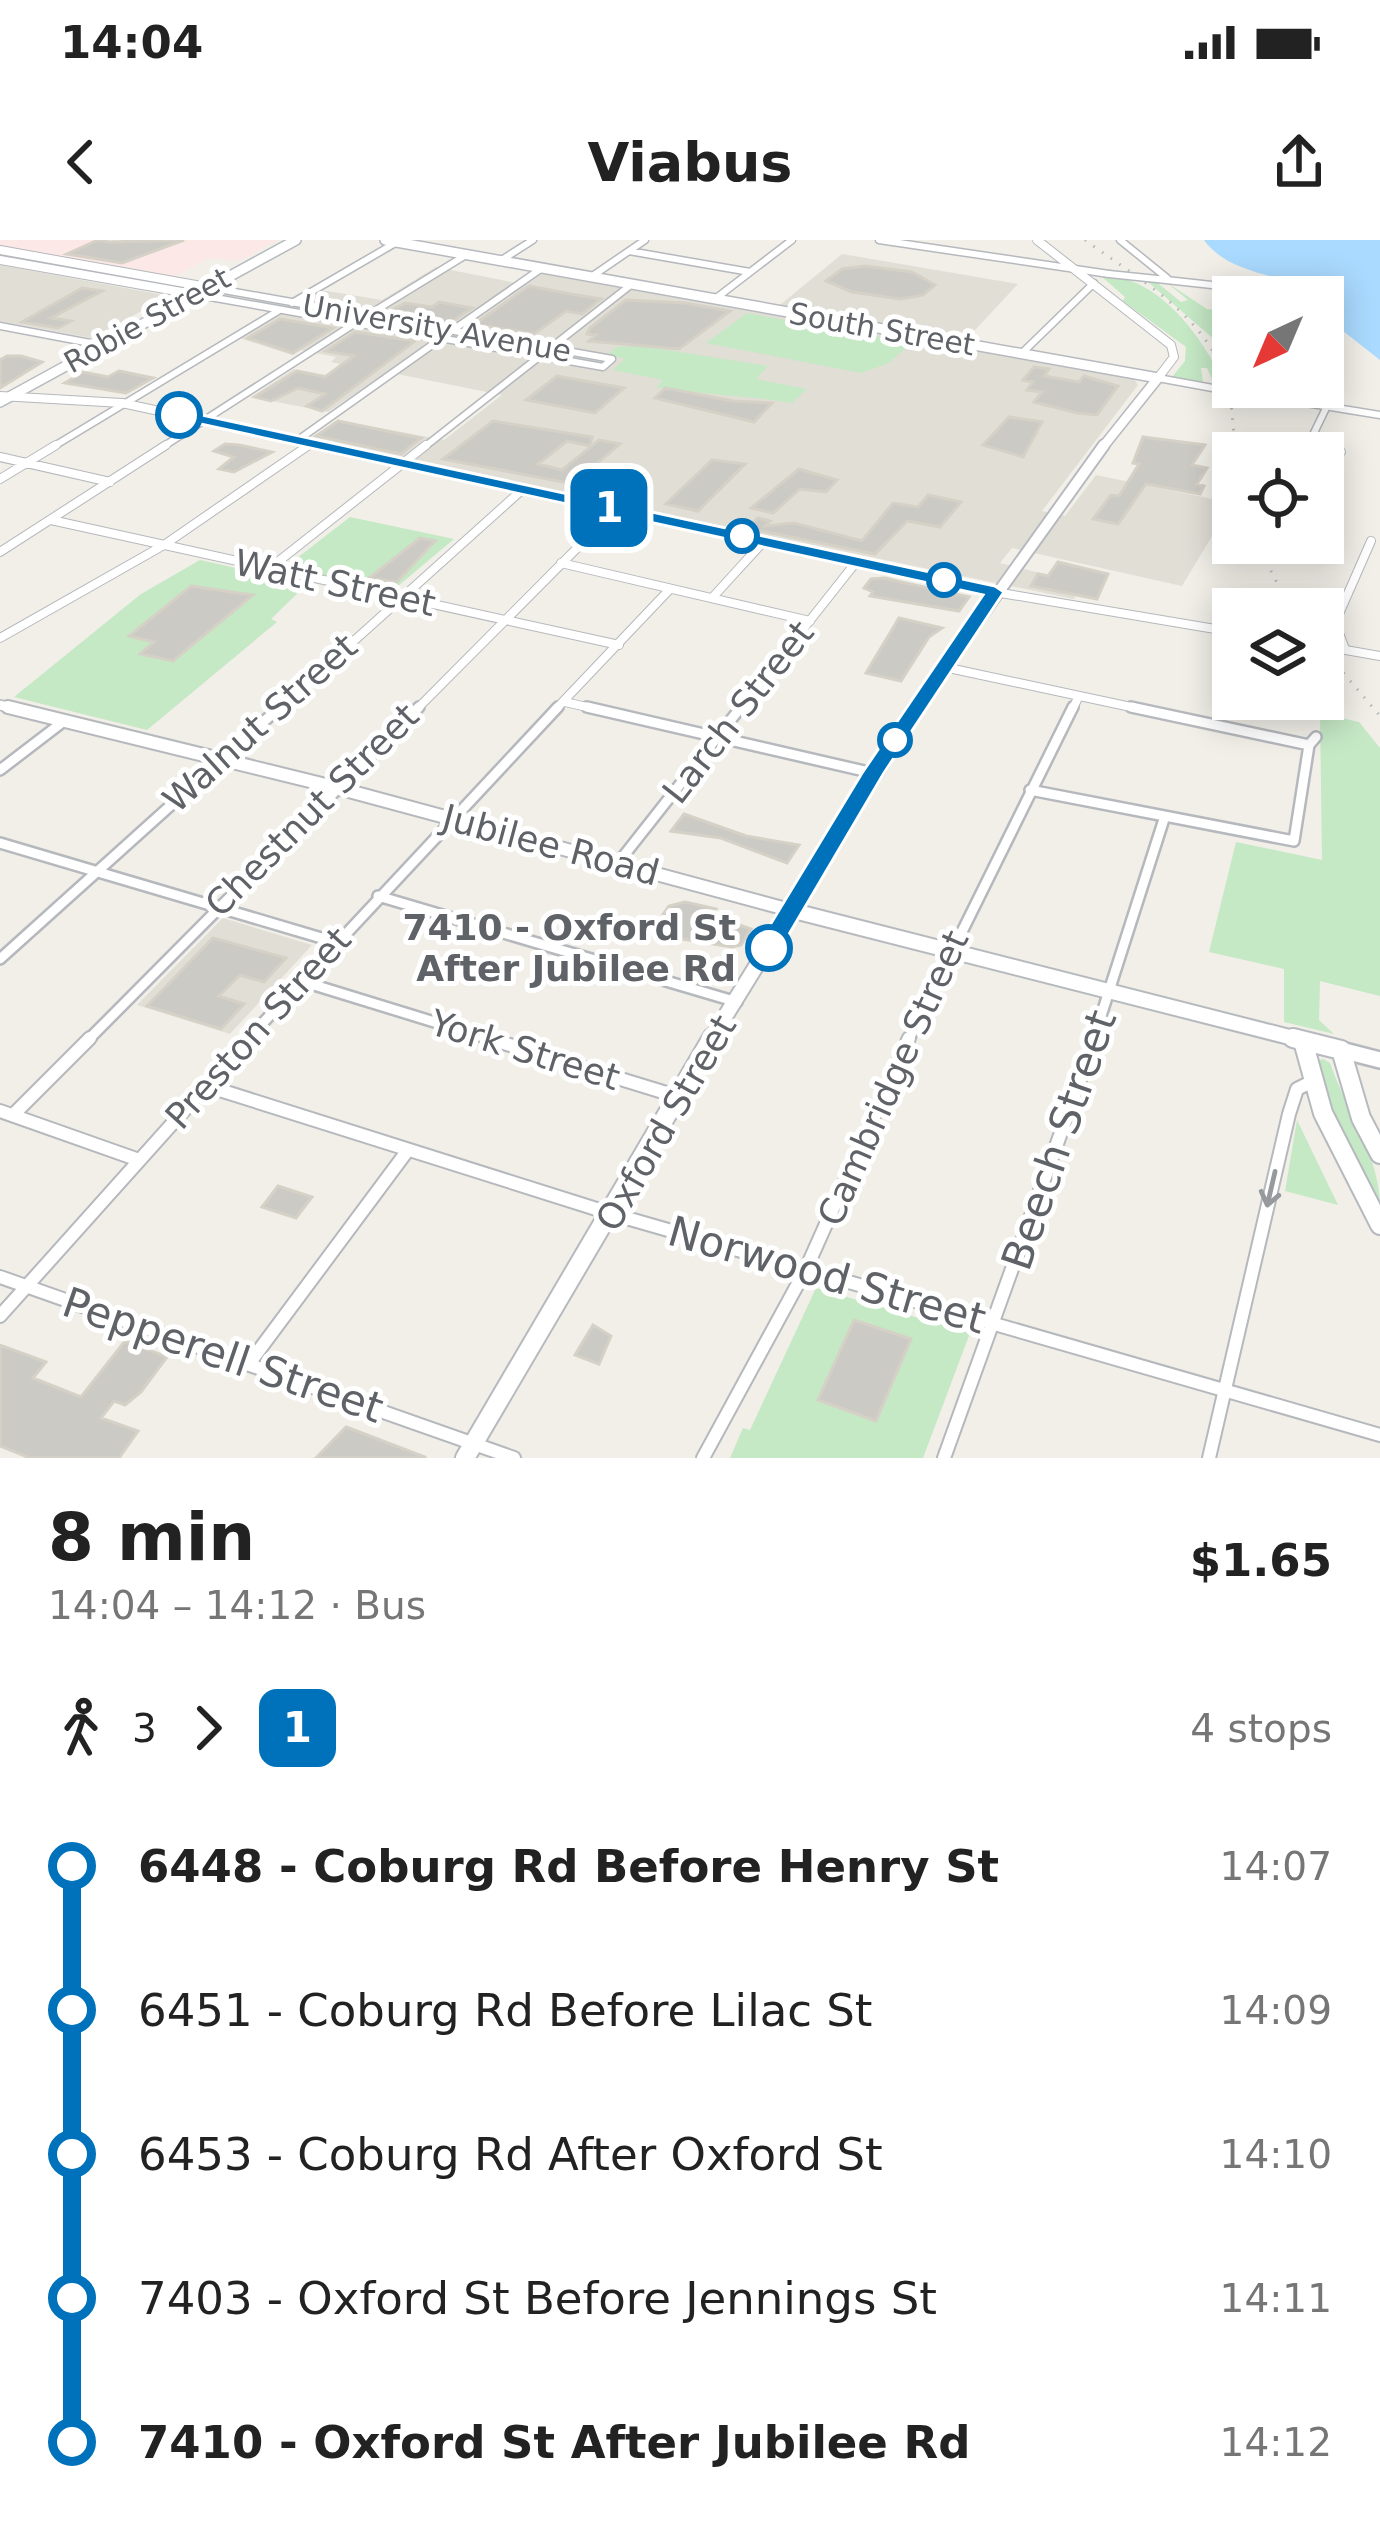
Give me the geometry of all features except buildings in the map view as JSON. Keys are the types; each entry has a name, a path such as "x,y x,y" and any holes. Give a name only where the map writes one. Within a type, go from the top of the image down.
{"main road":[{"name":"Robie Street","path":"2,398 282,240"},
{"name":"Robie Street","path":"195,290 296,240"},
{"name":"South Street","path":"385,240 1158,378"},
{"path":"1123,373 1148,391"},
{"name":"Oxford Street","path":"469,1451 873,773 995,592 1158,378"},
{"name":"Jubilee Road","path":"790,910 947,954 1341,1050"},
{"path":"1303,1041 1309,1083 1380,1225"},
{"path":"1341,1050 1361,1118 1380,1154"}],"street":[{"path":"500,261 533,240"},
{"path":"591,277 645,240"},
{"path":"715,299 792,240"},
{"path":"879,240 1078,272 1212,285"},
{"path":"1037,240 1172,345 1174,357 1158,378"},
{"path":"1120,240 1169,280"},
{"path":"0,479 293,302 405,242"},
{"name":"University Avenue","path":"0,250 67,262 195,290 280,310 541,357 603,367 612,359 293,302 195,290 0,260"},
{"path":"629,251 750,272"},
{"path":"0,552 466,255"},
{"path":"52,269 67,262"},
{"path":"298,440 542,268"},
{"path":"1021,354 1083,288 1094,283"},
{"path":"269,568 632,284"},
{"path":"0,326 96,344"},
{"name":"South Street","path":"1158,378 1212,387"},
{"path":"2,398 122,403 995,592 1212,628"},
{"name":"South Street","path":"1339,408 1380,415"},
{"path":"0,638 164,545 311,443"},
{"path":"0,457 110,482"},
{"name":"Walnut Street","path":"0,959 218,758 523,489"},
{"name":"Chestnut Street","path":"6,1113 616,509"},
{"name":"Watt Street","path":"51,520 619,645"},
{"path":"712,598 764,541"},
{"path":"1344,600 1371,542"},
{"name":"Larch Street","path":"618,863 857,561"},
{"path":"561,563 810,621"},
{"name":"Preston Street","path":"0,1316 335,942 670,589"},
{"path":"1344,649 1380,656"},
{"path":"944,667 1312,741 1298,836 1288,841 1030,790"},
{"name":"Cambridge Street","path":"703,1458 806,1269 947,954 1079,696"},
{"path":"565,701 873,773"},
{"name":"Jubilee Road","path":"0,705 334,787 790,910"},
{"path":"0,770 64,722"},
{"name":"Beech Street","path":"944,1458 1111,992 1164,819"},
{"path":"0,843 335,942"},
{"path":"378,896 736,1002"},
{"name":"York Street","path":"301,981 681,1098"},
{"name":"Jubilee Road","path":"1341,1050 1380,1060"},
{"path":"1209,1458 1288,1114 1297,1089 1309,1083"},
{"name":"Norwood Street","path":"207,1086 613,1215 1380,1435"},
{"path":"6,1113 139,1160"},
{"path":"251,1361 408,1150"},
{"name":"Pepperell Street","path":"0,1277 251,1361 469,1451 514,1458"}],"shaded area":[{"path":"0,240 278,240 239,261 210,258 172,278 0,249"},
{"path":"842,254 1018,284 963,343 1134,379 1138,385 1042,511 1065,516 1096,475 1212,499 1212,536 1182,586 1012,548 1000,563 1081,583 1074,599 330,445 358,424 444,440 502,395 387,372 328,412 251,397 294,369 326,375 340,364 331,362 336,357 300,350 292,355 239,338 321,290 382,300 436,267 526,285 546,271 775,309"},
{"path":"0,265 169,296 92,338 0,321"},
{"path":"223,918 312,945 230,1034 137,1005"}],"green space":[{"path":"1102,277 1141,286 1176,312 1204,346 1212,361 1212,379 1207,368 1201,368 1203,382 1172,377 1185,361 1186,347 1123,301 1125,297"},
{"path":"1154,280 1181,302 1188,300 1166,282 1212,309 1212,338 1148,282"},
{"path":"747,313 911,343 889,363 861,373 706,343"},
{"path":"641,346 768,366 756,379 807,389 792,403 656,387 663,380 613,370 625,359 607,355 616,347"},
{"path":"350,517 454,539 392,591 283,569"},
{"path":"200,560 307,584 271,619 277,622 147,730 14,697 141,594"},
{"path":"1344,719 1359,722 1380,748 1380,996 1320,981 1319,1020 1334,1034 1284,1022 1284,969 1209,952 1236,842 1322,860 1320,720"},
{"path":"1315,1061 1330,1063 1368,1152 1380,1206 1336,1126"},
{"path":"1297,1120 1338,1205 1285,1191"},
{"path":"816,1288 970,1333 923,1458 730,1458 743,1428 750,1430"}],"water":[{"path":"1204,240 1380,240 1380,360 1344,332 1344,276 1270,276 1211,249"}],"railway":[{"path":"1085,240 1163,296 1197,329 1222,369 1233,432"},
{"path":"1267,564 1280,588"},
{"path":"1344,674 1380,716"}],"bus line":[{"name":"1","path":"179,415 995,592 873,773 769,948"}],"place":[{"name":"7410 - Oxford St After Jubilee Rd","path":"769,948"}]}
